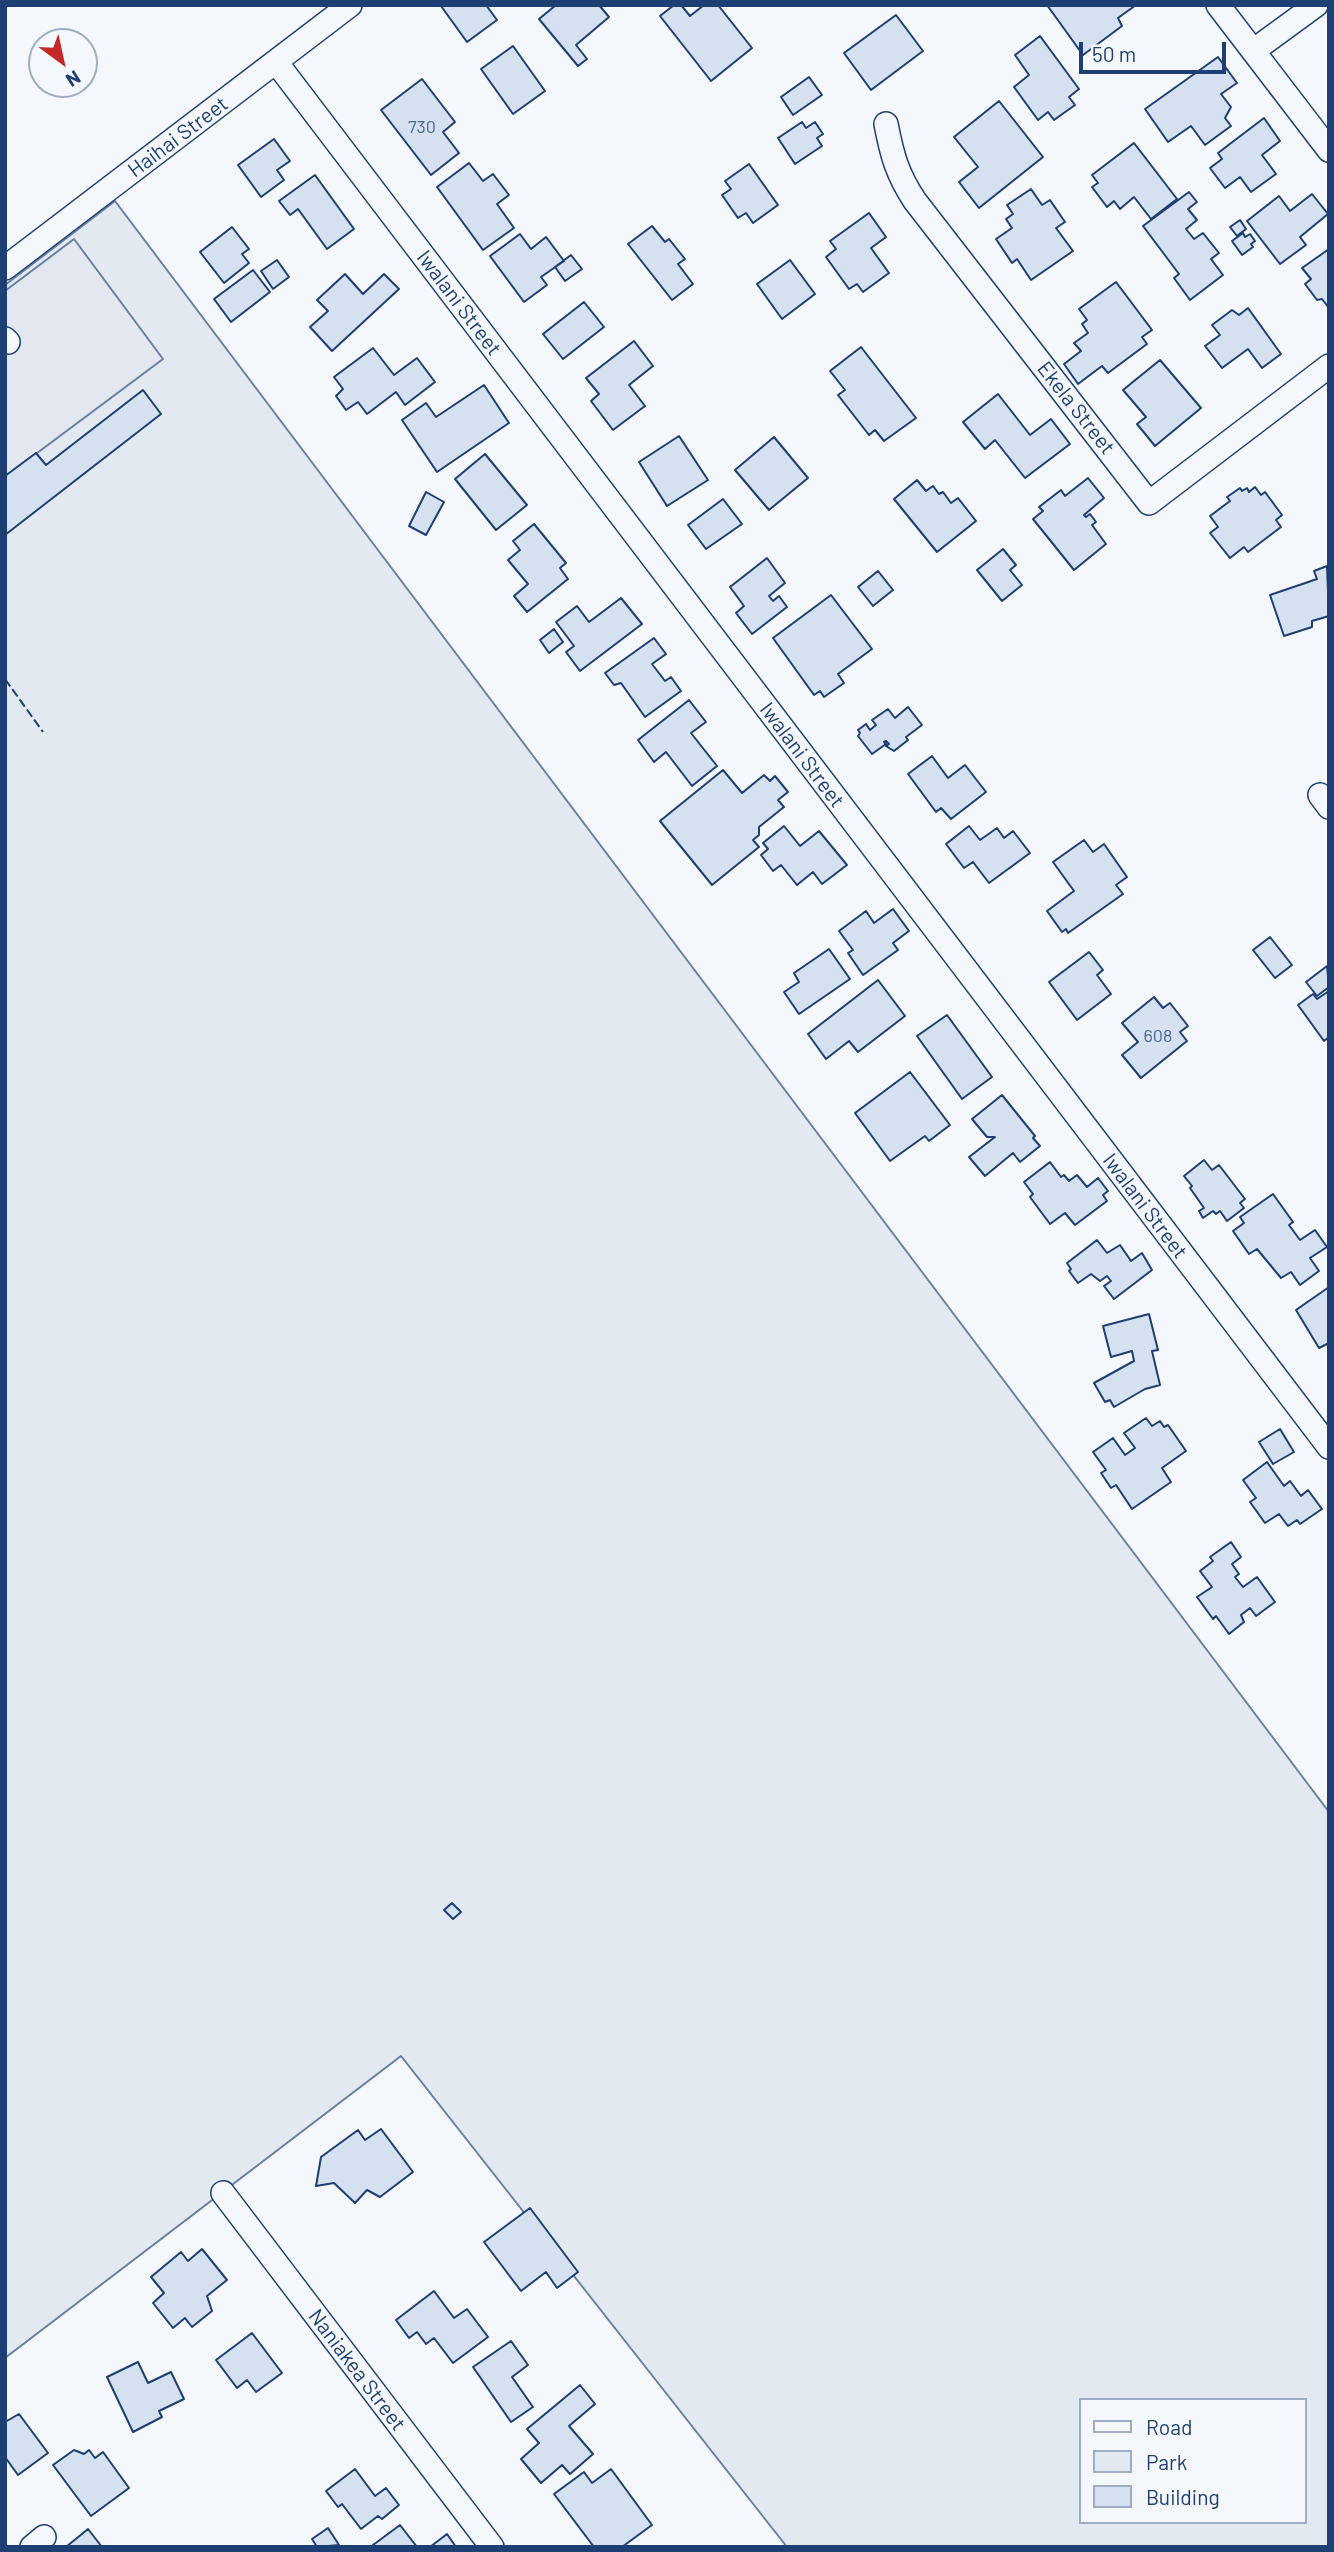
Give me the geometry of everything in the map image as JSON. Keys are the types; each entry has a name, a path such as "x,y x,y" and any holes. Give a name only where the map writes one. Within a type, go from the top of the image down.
{"street":[{"name":"Haihai Street","path":"5,268 350,5"},
{"path":"1218,5 1329,150"},
{"path":"1253,51 1317,5"},
{"name":"Iwalani Street","path":"276,62 1329,1447"},
{"name":"Ekela Street","path":"886,124 897,169 915,201 1149,503 1329,366"},
{"name":"Naniakea Street","path":"223,2193 492,2547"}],"green space":[{"path":"115,201 1329,1812 1329,2547 787,2547 401,2056 5,2358 5,285"}],"shaded area":[{"path":"74,239 163,359 5,477 5,291"}],"building":[{"path":"486,5 497,20 467,42 441,6"},
{"path":"556,5 599,5 609,17 576,45 587,59 578,66 539,19"},
{"path":"674,5 681,5 690,16 704,5 718,5 752,48 711,81 660,16"},
{"path":"1047,5 1136,5 1118,18 1122,26 1083,55"},
{"path":"896,15 923,51 871,90 844,53"},
{"path":"1040,36 1079,89 1069,97 1075,105 1054,120 1048,112 1038,120 1014,87 1029,75 1015,55"},
{"path":"513,46 545,91 513,114 481,69"},
{"path":"1218,57 1237,83 1221,94 1231,107 1225,118 1231,126 1205,145 1191,126 1168,142 1145,109"},
{"path":"809,77 822,95 793,115 781,97"},
{"path":"422,79 455,122 443,132 459,153 431,175 381,110"},
{"path":"999,101 1043,157 979,208 959,182 978,167 954,137"},
{"path":"1264,118 1280,141 1262,155 1276,174 1251,192 1240,177 1225,188 1210,168 1222,159 1218,153"},
{"path":"802,122 806,128 815,122 823,134 817,138 822,146 795,164 778,138"},
{"path":"274,139 290,161 277,170 284,180 261,197 238,165"},
{"path":"1134,143 1177,199 1151,219 1134,197 1120,209 1114,201 1107,207 1092,187 1098,183 1092,175"},
{"path":"469,163 483,181 493,174 509,195 497,204 514,228 483,250 437,187"},
{"path":"749,164 778,205 753,223 746,213 738,218 722,195 731,189 725,181"},
{"path":"315,175 354,229 327,249 298,209 290,215 279,201"},
{"path":"1031,189 1042,205 1050,200 1065,222 1056,228 1073,251 1031,280 1017,259 1012,263 996,239 1012,228 1006,219 1013,214 1007,205"},
{"path":"1189,192 1197,202 1188,209 1197,220 1186,229 1194,239 1203,233 1219,253 1211,259 1223,275 1190,300 1174,278 1179,274 1143,226"},
{"path":"1312,194 1328,214 1300,237 1306,245 1280,264 1247,221 1279,196 1290,211"},
{"path":"869,213 886,237 871,248 889,273 863,292 857,284 849,289 826,257 836,249 830,241"},
{"path":"1240,220 1246,229 1237,236 1230,227"},
{"path":"652,226 665,242 669,239 685,259 678,264 693,284 672,300 628,244"},
{"path":"232,227 249,249 242,254 249,263 224,283 200,252"},
{"path":"1243,233 1245,237 1250,234 1255,241 1251,244 1253,247 1242,255 1232,241"},
{"path":"520,234 531,249 546,237 564,261 541,277 547,285 524,302 490,256"},
{"path":"1329,249 1329,308 1322,299 1317,300 1305,284 1311,279 1302,268"},
{"path":"571,255 582,269 565,281 555,267"},
{"path":"277,260 289,277 273,289 261,271"},
{"path":"790,260 815,294 782,319 757,284"},
{"path":"253,270 270,292 231,322 214,299"},
{"path":"345,274 363,294 384,274 399,289 332,351 310,327 328,311 317,300"},
{"path":"1116,282 1152,330 1142,337 1147,344 1108,373 1102,366 1078,384 1064,364 1081,351 1074,343 1088,333 1082,324 1087,320 1079,309"},
{"path":"584,302 604,327 563,359 543,334"},
{"path":"1248,308 1281,354 1262,368 1248,349 1222,368 1205,346 1220,335 1212,325 1232,310 1239,315"},
{"path":"634,341 653,366 629,385 645,406 613,430 591,401 599,394 586,378"},
{"path":"861,347 916,418 884,441 875,430 869,435 838,395 845,390 830,371"},
{"path":"373,348 394,375 417,358 435,382 405,405 396,392 367,414 358,402 346,410 336,396 343,389 334,377"},
{"path":"1160,360 1201,408 1155,446 1137,424 1146,417 1123,390"},
{"path":"484,385 509,423 437,472 402,420 426,403 436,417"},
{"path":"143,390 161,414 5,535 5,476 36,453 46,465"},
{"path":"998,394 1030,435 1051,419 1070,444 1025,478 995,440 985,449 963,422"},
{"path":"679,436 708,480 667,506 639,462"},
{"path":"774,437 808,478 769,510 735,470"},
{"path":"485,454 527,505 496,530 455,479"},
{"path":"1088,478 1104,498 1084,515 1086,517 1090,514 1096,522 1092,525 1106,544 1074,570 1033,519 1043,511 1039,507 1061,490 1065,496"},
{"path":"917,480 926,491 933,486 939,494 943,492 951,503 958,498 976,521 937,552 894,499"},
{"path":"1255,487 1261,495 1265,492 1282,515 1276,520 1281,527 1248,552 1244,547 1230,558 1210,533 1218,527 1210,516 1230,501 1227,497 1240,488 1242,491 1247,488 1249,492"},
{"path":"426,492 444,502 426,535 409,526"},
{"path":"723,499 742,524 706,549 688,525"},
{"path":"534,524 566,563 560,568 568,579 527,612 514,596 528,584 508,560 520,550 513,541"},
{"path":"1003,549 1016,565 1010,570 1022,585 1002,601 977,570"},
{"path":"767,558 785,583 769,596 773,601 779,596 787,607 752,634 736,613 744,606 730,587"},
{"path":"1327,566 1329,616 1312,621 1312,627 1284,636 1270,595 1317,579 1314,571"},
{"path":"878,571 893,590 873,606 858,587"},
{"path":"831,595 872,649 838,674 844,683 824,697 820,691 814,695 773,638"},
{"path":"621,598 642,624 580,671 566,652 574,646 556,622 577,606 589,622"},
{"path":"554,629 563,642 549,653 540,640"},
{"path":"654,638 666,654 652,664 665,681 671,677 681,691 645,717 621,683 614,685 605,673"},
{"path":"689,700 706,722 691,733 717,766 692,786 666,752 654,762 638,740"},
{"path":"908,707 922,725 894,751 886,746 889,744 886,741 886,744 872,754 858,736 858,730 866,724 870,730 876,725 872,720 888,709 895,718"},
{"path":"932,756 948,778 965,765 986,792 951,819 941,808 936,812 908,774"},
{"path":"723,770 742,793 764,775 770,781 775,776 788,792 778,800 784,807 759,827 759,835 753,840 759,847 712,885 660,821"},
{"path":"784,826 800,846 819,831 847,865 822,884 813,872 797,885 781,865 773,871 761,855 768,849 763,843"},
{"path":"969,826 980,840 997,828 1004,838 1013,831 1030,853 989,883 973,862 964,868 946,844"},
{"path":"1084,840 1093,852 1104,844 1127,877 1116,885 1123,894 1068,933 1066,929 1062,932 1047,911 1074,891 1053,862"},
{"path":"893,909 909,931 893,943 898,950 863,975 848,953 853,950 839,931 866,911 874,923"},
{"path":"1270,937 1292,965 1275,978 1253,950"},
{"path":"829,949 850,979 799,1014 784,992 799,982 794,973"},
{"path":"1089,952 1103,970 1097,975 1111,994 1077,1020 1049,982"},
{"path":"1327,966 1329,987 1317,996 1306,982"},
{"path":"878,980 905,1016 858,1052 849,1041 826,1059 808,1034"},
{"path":"1329,991 1329,1037 1324,1041 1298,1005 1313,994 1317,999"},
{"path":"1154,997 1163,1008 1170,1003 1188,1026 1180,1032 1187,1041 1141,1078 1122,1055 1138,1042 1122,1023"},
{"path":"947,1015 992,1077 962,1099 917,1036"},
{"path":"910,1072 950,1125 929,1141 925,1136 890,1161 855,1113"},
{"path":"1002,1095 1040,1146 1020,1162 1013,1153 985,1176 969,1157 995,1137 987,1137 972,1119"},
{"path":"1204,1160 1212,1170 1219,1165 1245,1199 1240,1203 1244,1208 1227,1221 1220,1211 1216,1214 1213,1211 1203,1218 1199,1211 1204,1208 1184,1176"},
{"path":"1050,1162 1061,1177 1064,1175 1069,1181 1077,1175 1087,1187 1098,1178 1108,1191 1103,1195 1107,1201 1075,1225 1065,1213 1050,1224 1030,1197 1033,1194 1024,1182"},
{"path":"1273,1194 1293,1222 1289,1225 1300,1240 1315,1230 1327,1247 1310,1258 1319,1271 1300,1285 1291,1272 1281,1278 1257,1249 1249,1254 1233,1231 1244,1223 1240,1217"},
{"path":"1097,1240 1107,1253 1120,1245 1131,1261 1142,1253 1152,1270 1114,1299 1104,1286 1111,1281 1107,1276 1100,1281 1091,1274 1078,1283 1069,1271 1071,1269 1067,1263"},
{"path":"1329,1287 1329,1343 1319,1348 1296,1310"},
{"path":"1149,1314 1158,1350 1152,1351 1160,1385 1145,1389 1114,1407 1110,1400 1105,1402 1094,1383 1134,1361 1132,1351 1111,1357 1103,1326"},
{"path":"1146,1418 1152,1426 1160,1421 1164,1427 1168,1425 1186,1451 1162,1468 1171,1482 1132,1509 1116,1485 1111,1488 1101,1473 1106,1470 1093,1452 1113,1438 1125,1455 1135,1448 1124,1433"},
{"path":"1280,1429 1294,1452 1273,1464 1259,1442"},
{"path":"1267,1462 1284,1486 1290,1481 1301,1496 1308,1490 1322,1509 1300,1524 1297,1520 1288,1526 1279,1514 1265,1523 1250,1502 1256,1498 1243,1480"},
{"path":"1231,1542 1241,1557 1232,1564 1239,1574 1235,1577 1243,1587 1257,1577 1275,1602 1256,1616 1250,1608 1241,1615 1244,1622 1229,1634 1216,1616 1213,1619 1197,1597 1212,1587 1200,1571 1213,1561 1210,1557"},
{"path":"452,1903 461,1912 453,1919 444,1910"},
{"path":"381,2129 413,2172 380,2197 367,2190 355,2203 334,2183 316,2186 321,2157 358,2130 365,2140"},
{"path":"530,2208 578,2272 557,2288 546,2272 521,2291 484,2242"},
{"path":"202,2249 227,2280 207,2296 212,2311 192,2327 185,2318 173,2328 153,2303 164,2293 151,2277 181,2252 188,2261"},
{"path":"434,2291 454,2318 467,2309 488,2337 453,2363 434,2338 426,2344 417,2332 409,2338 396,2320"},
{"path":"252,2333 282,2373 256,2392 247,2380 237,2388 216,2360"},
{"path":"511,2341 528,2365 512,2377 533,2407 511,2422 473,2367"},
{"path":"138,2362 148,2383 171,2372 184,2399 159,2411 162,2417 133,2432 107,2377"},
{"path":"580,2385 595,2404 569,2426 593,2454 570,2474 562,2465 541,2483 521,2459 539,2443 527,2429"},
{"path":"19,2414 48,2453 18,2475 5,2457 5,2422"},
{"path":"74,2450 84,2454 89,2450 95,2458 103,2452 129,2488 91,2516 53,2465"},
{"path":"355,2469 375,2496 386,2488 399,2505 382,2519 378,2516 361,2529 342,2504 338,2507 326,2491"},
{"path":"611,2469 652,2525 622,2547 594,2547 554,2494 584,2472 592,2483"},
{"path":"400,2525 417,2547 373,2545"},
{"path":"328,2528 339,2545 317,2547 312,2539"},
{"path":"88,2529 102,2547 66,2547"},
{"path":"447,2534 456,2547 430,2547"}],"fence":[{"path":"5,679 43,732"}]}
